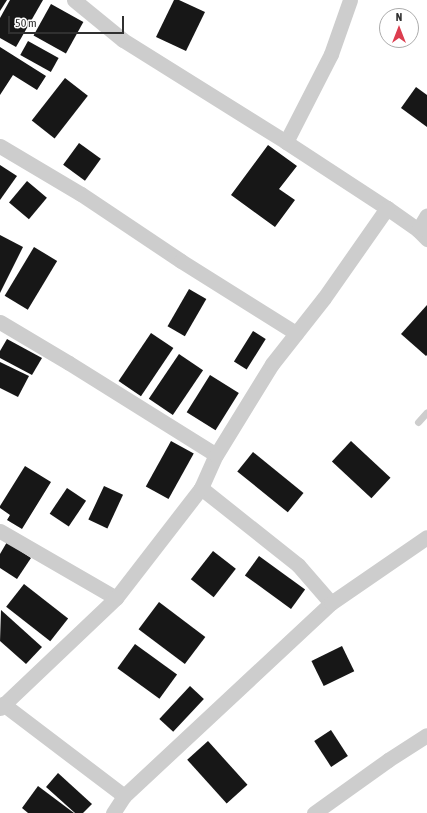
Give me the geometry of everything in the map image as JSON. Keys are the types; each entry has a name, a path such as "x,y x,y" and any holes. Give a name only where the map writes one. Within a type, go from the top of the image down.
{"street":[{"path":"74,0 123,40 286,142 386,208 422,235 427,215"},
{"path":"286,142 330,54 350,0"},
{"path":"0,146 81,194 181,261 296,333"},
{"path":"124,796 1,706 116,598 201,488 216,455 272,364 324,298 386,208"},
{"path":"0,322 70,363 216,455"},
{"path":"201,488 298,565 331,603"},
{"path":"0,531 116,598"},
{"path":"113,813 124,796 331,603 427,537"},
{"path":"314,813 388,760 427,735"}],"lane":[{"path":"418,422 427,412"}],"building":[{"path":"0,0 7,0 0,11"},
{"path":"10,0 43,0 16,47 0,38 0,18"},
{"path":"174,0 179,0 205,12 186,51 156,37"},
{"path":"51,4 83,22 66,53 34,35"},
{"path":"28,41 59,58 51,72 20,55"},
{"path":"0,47 46,76 37,90 13,75 0,95"},
{"path":"65,78 88,96 55,138 32,121"},
{"path":"416,87 427,95 427,127 401,108"},
{"path":"79,143 101,159 85,181 63,165"},
{"path":"268,145 297,166 279,189 295,200 275,227 231,195"},
{"path":"0,165 17,176 0,200"},
{"path":"27,181 47,198 29,219 9,202"},
{"path":"0,235 23,247 0,293"},
{"path":"34,247 57,261 28,310 5,296"},
{"path":"189,289 206,299 185,336 168,326"},
{"path":"427,305 427,355 426,356 401,334"},
{"path":"253,331 266,339 247,369 234,362"},
{"path":"151,333 173,348 141,396 119,381"},
{"path":"7,339 42,358 32,375 0,358 0,351"},
{"path":"179,354 203,370 173,415 149,399"},
{"path":"0,362 29,376 18,397 0,388"},
{"path":"210,375 239,393 216,430 187,412"},
{"path":"171,441 194,454 169,499 146,486"},
{"path":"351,441 390,478 371,498 332,461"},
{"path":"253,452 304,493 288,512 237,471"},
{"path":"25,466 51,482 22,529 7,520 10,515 0,508 0,506"},
{"path":"104,486 123,495 107,528 88,520"},
{"path":"67,488 86,501 69,527 50,514"},
{"path":"7,542 31,558 17,579 0,568 0,554"},
{"path":"213,551 236,569 214,597 191,579"},
{"path":"259,556 305,590 291,609 245,575"},
{"path":"24,584 68,618 50,641 6,607"},
{"path":"159,602 205,637 185,664 139,629"},
{"path":"1,610 42,647 26,664 0,641"},
{"path":"135,644 177,675 159,699 117,668"},
{"path":"342,646 354,671 324,686 311,661"},
{"path":"190,686 204,699 173,732 159,719"},
{"path":"331,730 348,756 331,767 314,741"},
{"path":"208,741 247,785 227,804 187,760"},
{"path":"58,773 92,804 83,813 75,813 46,787"},
{"path":"38,786 74,813 28,813 22,808"}]}
